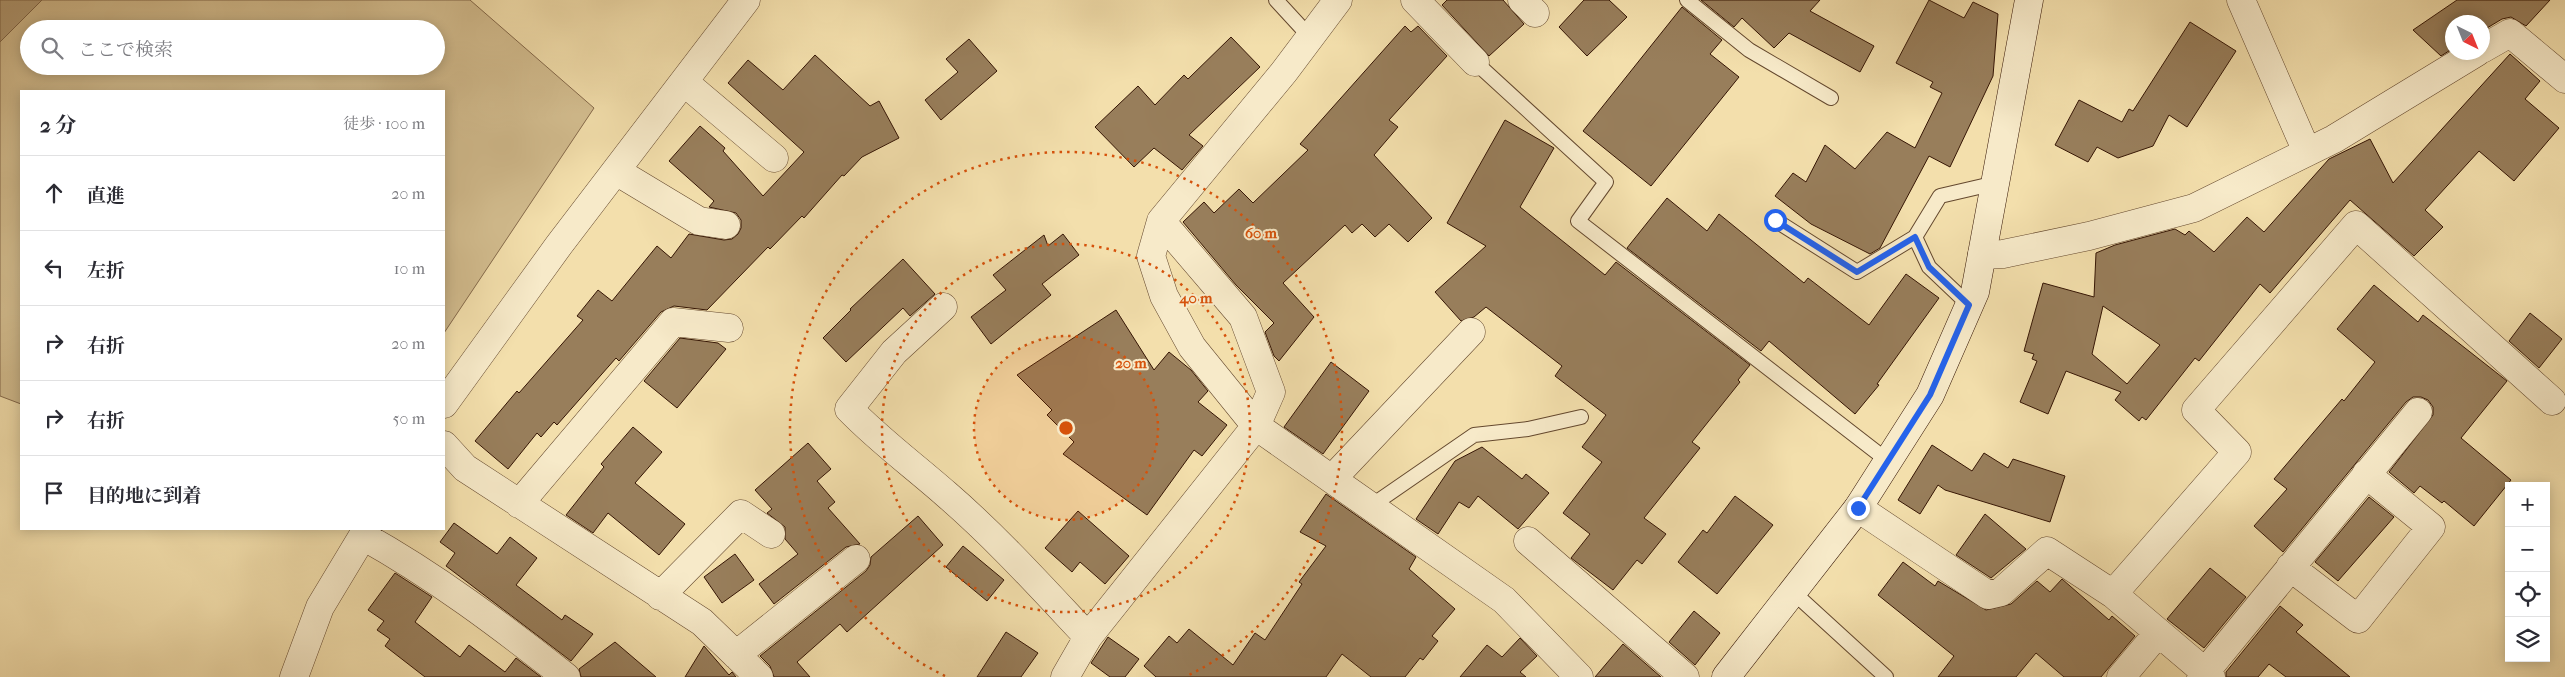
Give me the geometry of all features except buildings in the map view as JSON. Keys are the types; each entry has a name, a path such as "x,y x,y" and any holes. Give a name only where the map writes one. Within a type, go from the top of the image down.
{"street":[{"path":"445,403 616,171 746,0"},
{"path":"1338,0 1310,38 1160,221 1151,256 1164,296 1192,347 1256,426 1504,600 1579,677"},
{"path":"1415,0 1475,62"},
{"path":"1726,677 1858,508 1930,395 1975,292 2029,0"},
{"path":"2241,0 2307,152"},
{"path":"2490,44 2510,33 2565,79"},
{"path":"1982,255 2003,254 2088,236 2194,208 2334,139 2463,60"},
{"path":"684,82 774,158"},
{"path":"616,171 699,221 726,225"},
{"path":"1065,677 1088,637 1256,426 1271,392 1242,317 1160,221"},
{"path":"2113,594 2237,452 2196,410 2356,225 2552,401"},
{"path":"943,307 894,352 849,409 875,436 947,494 1008,552 1088,637"},
{"path":"519,504 674,322 729,328"},
{"path":"1332,479 1471,332"},
{"path":"1858,508 1988,596 2001,592 2047,551 2113,594 2205,675 2290,567 2418,412"},
{"path":"445,446 466,468 702,622 759,677"},
{"path":"2290,567 2358,618 2431,527 2366,474"},
{"path":"660,596 741,514 771,534"},
{"path":"294,677 320,607 365,532 414,564 503,628 566,677"},
{"path":"1528,542 1685,677"},
{"path":"736,655 856,559"},
{"path":"2120,677 2158,633"}],"lane":[{"path":"1276,0 1310,38"},
{"path":"1687,0 1748,50 1831,98"},
{"path":"1475,62 1606,182 1578,221 1888,461"},
{"path":"1775,220 1857,272 1915,237 1940,196 1996,183"},
{"path":"1915,237 1929,267 1969,305"},
{"path":"1371,506 1474,435 1528,429 1580,417"},
{"path":"1793,592 1886,677"}],"shaded area":[{"path":"0,0 42,0 20,20 0,42"},
{"path":"42,0 470,0 594,108 445,332 445,90 20,90 20,404 0,396 0,42 20,22 20,75 445,75 445,20 22,20"}],"route":[{"path":"1775,220 1857,272 1915,237 1929,267 1969,305 1930,395 1858,508"}]}
